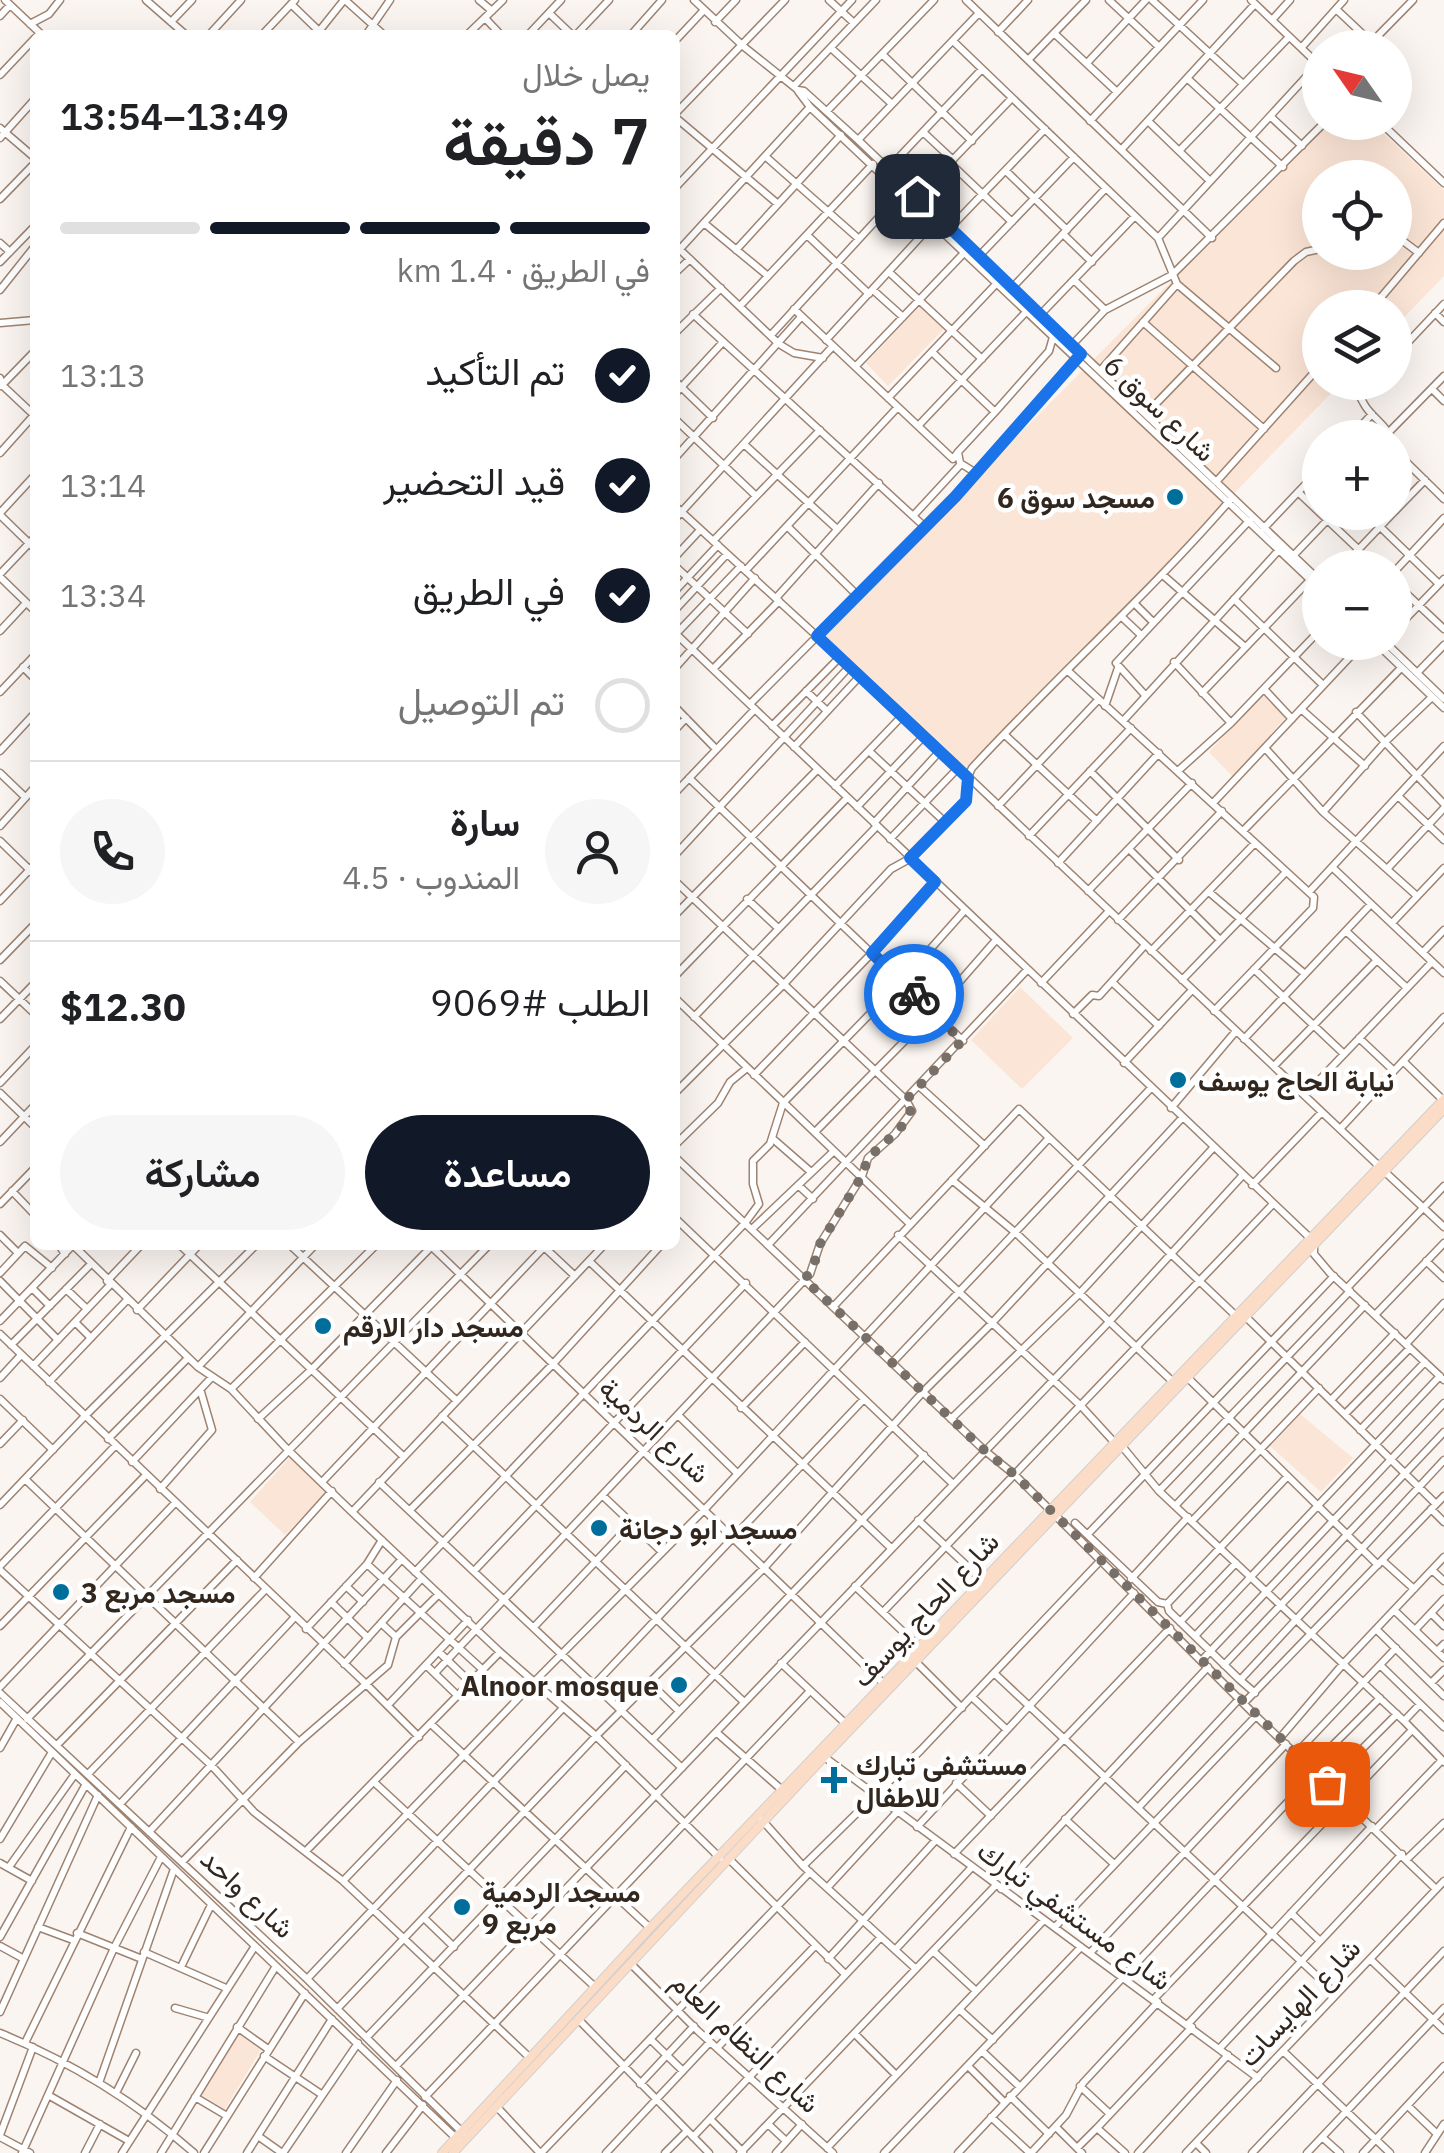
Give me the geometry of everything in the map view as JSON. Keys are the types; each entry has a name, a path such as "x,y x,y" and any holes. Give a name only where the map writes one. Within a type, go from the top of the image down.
{"main road":[{"name":"شارع الحاج يوسف","path":"1382,1169 1444,1100"},
{"name":"شارع الحاج يوسف","path":"760,1818 1236,1315 1444,1109"},
{"name":"شارع الحاج يوسف","path":"1118,1443 1247,1318 1312,1241"},
{"name":"شارع الحاج يوسف","path":"442,2153 495,2105 578,2019 724,1860 782,1790 821,1755 846,1724 916,1662 1051,1513"},
{"name":"شارع الحاج يوسف","path":"453,2153 461,2137 530,2057 650,1928 724,1860"}],"street":[{"path":"30,24 49,14 60,0"},
{"path":"146,0 180,30"},
{"path":"171,22 192,0"},
{"path":"323,30 345,0 378,30"},
{"path":"370,30 390,0"},
{"path":"479,0 492,11"},
{"path":"472,30 504,0"},
{"path":"533,30 561,0"},
{"path":"635,30 662,0"},
{"path":"694,0 796,88 876,0"},
{"path":"716,22 736,0"},
{"path":"680,110 786,0"},
{"path":"829,0 854,23"},
{"path":"680,183 852,0"},
{"path":"827,111 934,0"},
{"path":"966,0 1212,238"},
{"path":"1028,60 1086,0"},
{"path":"1108,0 1159,47"},
{"path":"1087,64 1148,0 1243,84"},
{"path":"1090,120 1203,0"},
{"path":"1272,20 1290,0"},
{"path":"1121,150 1253,2 1301,48 1344,0"},
{"path":"1384,30 1413,0"},
{"path":"213,30 237,1"},
{"path":"579,30 605,1"},
{"path":"998,32 1027,1"},
{"path":"267,30 293,2 317,30"},
{"path":"0,16 7,3 35,30"},
{"path":"1336,9 1355,30"},
{"path":"680,36 704,10"},
{"path":"549,13 568,30"},
{"path":"858,140 979,13"},
{"path":"485,18 496,30"},
{"path":"1054,33 1117,92"},
{"path":"1179,151 1290,36"},
{"path":"953,41 1158,238 1177,284 1276,368"},
{"path":"0,75 30,44"},
{"path":"830,48 892,104"},
{"path":"882,54 972,141"},
{"path":"888,169 982,69"},
{"path":"1187,78 1283,166"},
{"path":"1158,238 1302,83"},
{"name":"شارع سوق 6","path":"796,88 810,107 1026,312 1146,414 1302,573"},
{"name":"شارع سوق 6","path":"796,88 858,140 1214,484"},
{"path":"917,196 1012,98"},
{"path":"30,104 2,133 30,156"},
{"path":"680,245 810,107"},
{"path":"1270,116 1302,146"},
{"path":"680,119 778,204"},
{"path":"1148,121 1210,181"},
{"path":"950,228 1045,129"},
{"path":"923,132 1012,222"},
{"path":"736,250 841,135"},
{"path":"1072,345 1105,310 1172,275 1308,140"},
{"path":"1399,140 1444,183"},
{"path":"765,156 859,239"},
{"path":"980,256 1074,157"},
{"path":"740,306 873,164"},
{"path":"0,199 30,166"},
{"path":"1006,171 1092,262"},
{"path":"1012,288 1106,188"},
{"path":"771,334 902,192"},
{"path":"1040,315 1135,216"},
{"path":"826,340 934,222"},
{"path":"704,223 768,276"},
{"path":"1387,290 1444,223"},
{"path":"0,262 30,231"},
{"path":"807,235 836,264 903,317"},
{"path":"0,243 10,252"},
{"path":"680,249 779,344 794,354 823,358"},
{"path":"1412,249 1418,253"},
{"path":"0,290 30,252"},
{"path":"856,366 965,252"},
{"path":"1146,414 1302,255"},
{"path":"680,268 690,258"},
{"path":"889,272 982,359"},
{"path":"1074,280 1105,310"},
{"path":"888,398 997,283"},
{"path":"1100,371 1177,284"},
{"path":"680,327 721,288"},
{"path":"1412,338 1444,304"},
{"path":"794,309 953,458 1049,351 1053,337"},
{"path":"918,426 1026,312"},
{"path":"1435,313 1444,322"},
{"path":"692,314 926,527"},
{"path":"680,452 802,317"},
{"path":"0,323 30,320"},
{"path":"1143,322 1264,429"},
{"path":"680,384 724,342"},
{"path":"680,507 745,446 834,346"},
{"path":"932,352 994,412"},
{"path":"30,356 1,383 30,410"},
{"path":"680,788 817,636 976,473 1078,356"},
{"path":"1404,420 1444,376"},
{"path":"1214,484 1302,386"},
{"path":"1432,389 1444,401"},
{"path":"680,390 712,418"},
{"path":"1364,400 1378,420"},
{"path":"680,629 787,526 897,408"},
{"path":"1366,420 1372,414"},
{"path":"0,452 30,420"},
{"path":"680,424 755,495"},
{"path":"680,586 755,495 820,430"},
{"path":"745,446 836,528"},
{"path":"958,452 961,464 976,473"},
{"path":"913,516 961,464"},
{"path":"1412,467 1443,497"},
{"path":"1412,493 1425,480"},
{"path":"30,481 0,514 30,540"},
{"path":"714,669 879,483"},
{"path":"1264,528 1302,488"},
{"path":"1298,492 1302,496"},
{"path":"680,1088 891,869 910,858 946,823 968,799 968,778 1004,734 1136,605 1230,501"},
{"path":"680,511 850,666 1444,1227"},
{"path":"1412,553 1444,518"},
{"path":"1144,695 1118,668 1117,662 1251,520"},
{"name":"شارع سوق 6","path":"1251,520 1302,564"},
{"path":"787,526 858,596"},
{"path":"680,552 700,530"},
{"path":"1294,556 1319,530"},
{"path":"1338,530 1358,550 1377,530"},
{"path":"1383,530 1403,550"},
{"path":"30,546 0,575 30,607"},
{"path":"1122,721 1278,551"},
{"path":"680,605 727,554"},
{"path":"1412,558 1442,582 1412,612"},
{"path":"680,571 748,634"},
{"path":"1164,576 1245,647"},
{"path":"680,662 755,578"},
{"path":"1202,692 1302,588"},
{"path":"1412,598 1444,629"},
{"path":"1234,599 1324,684"},
{"path":"0,631 26,603"},
{"path":"1136,605 1153,622"},
{"path":"1123,618 1141,635"},
{"path":"680,637 1312,1241 1314,1254 1334,1276 1441,1376"},
{"path":"1417,673 1444,645"},
{"path":"1178,770 1302,650"},
{"path":"772,726 840,657"},
{"path":"0,692 30,660"},
{"path":"1213,802 1347,660"},
{"path":"1394,660 1444,708"},
{"path":"1404,660 1444,698"},
{"path":"1174,662 1232,722"},
{"path":"680,850 850,666"},
{"path":"23,667 30,673"},
{"path":"998,806 1101,703 1118,668"},
{"path":"1243,831 1402,668"},
{"path":"1067,670 1316,900 1214,1011"},
{"path":"794,747 860,676"},
{"path":"1265,690 1292,719"},
{"path":"806,691 827,712"},
{"path":"1323,812 1386,741 1432,697"},
{"path":"1302,709 1365,766"},
{"path":"680,712 716,749"},
{"path":"1356,712 1444,806 1388,868"},
{"path":"835,786 903,716"},
{"path":"0,751 30,718"},
{"path":"680,725 686,718"},
{"path":"1029,836 1131,728"},
{"path":"1004,734 1098,820"},
{"path":"857,807 924,736"},
{"path":"1308,892 1444,746"},
{"path":"1265,748 1323,812 1417,896"},
{"path":"869,750 946,823"},
{"path":"694,1018 940,751"},
{"path":"1058,863 1159,752"},
{"path":"890,839 958,768"},
{"path":"680,910 818,769"},
{"path":"1090,770 1179,860"},
{"path":"0,773 25,797"},
{"path":"689,778 962,1041"},
{"path":"1088,891 1192,783"},
{"path":"0,826 30,792"},
{"path":"1398,796 1444,840"},
{"path":"680,971 847,798"},
{"path":"1118,920 1222,812"},
{"path":"0,841 30,867"},
{"path":"1073,1014 1092,995 1100,996 1209,892 1255,842"},
{"path":"1130,850 1220,940"},
{"path":"1332,867 1444,972"},
{"path":"1392,923 1444,868"},
{"path":"1182,980 1286,872"},
{"path":"0,901 30,873"},
{"path":"754,1075 935,882"},
{"path":"435,1673 812,1271 818,1247 868,1158 895,1134 912,1108 680,886"},
{"path":"1209,892 1304,974"},
{"path":"748,900 778,928"},
{"path":"1244,1038 1371,904"},
{"path":"748,1226 760,1204 753,1184 753,1161 772,1138 783,1103 901,982 964,910"},
{"path":"1041,983 1109,911"},
{"path":"0,960 30,929"},
{"path":"1423,952 1444,930"},
{"path":"1346,931 1407,988"},
{"path":"815,1132 933,1012 996,940"},
{"path":"1274,1066 1377,960"},
{"path":"1305,1095 1432,962"},
{"path":"1254,969 1344,1054"},
{"path":"768,1245 1027,970"},
{"path":"0,981 30,1009"},
{"path":"1112,982 1159,1026"},
{"path":"0,1019 30,988"},
{"path":"1124,1062 1192,990"},
{"path":"680,1003 909,1224"},
{"path":"1340,1129 1444,1017"},
{"path":"1171,1108 1236,1031"},
{"path":"1359,1038 1394,1071"},
{"path":"0,1083 30,1051"},
{"path":"1403,1061 1444,1100"},
{"path":"680,1140 747,1068"},
{"path":"920,1086 984,1146"},
{"path":"892,1363 1151,1088"},
{"path":"0,1092 30,1122"},
{"path":"833,1306 1020,1109 1236,1315"},
{"path":"0,1142 30,1110"},
{"path":"1252,1185 1322,1112"},
{"path":"338,2009 596,1736 765,1567 922,1392 992,1323 1182,1118"},
{"path":"772,1138 811,1172"},
{"path":"343,1882 706,1509 1050,1138"},
{"path":"951,1419 1079,1294 1213,1148"},
{"path":"415,1572 650,1320 715,1255 834,1150"},
{"path":"680,1166 1016,1476 1436,1889"},
{"path":"0,1204 30,1174"},
{"path":"396,2066 1109,1322 1242,1176"},
{"path":"952,1180 1016,1233 1172,1382"},
{"path":"798,1185 813,1199"},
{"path":"1160,1491 1444,1186"},
{"path":"12,1191 30,1209"},
{"path":"883,1612 1272,1205"},
{"path":"680,1226 746,1283 952,1483"},
{"path":"0,1234 18,1252"},
{"path":"898,1235 1082,1407 1160,1491 1443,1761 1291,1913 1079,2150 1056,2127"},
{"path":"1374,1314 1444,1243"},
{"path":"0,1273 18,1252 26,1246 30,1249"},
{"path":"31,1250 52,1268"},
{"path":"62,1250 65,1254"},
{"path":"0,1322 69,1250"},
{"path":"81,1250 90,1265 137,1310 198,1367 231,1388 352,1512 500,1652 596,1736 844,1974"},
{"path":"33,1366 137,1250"},
{"path":"186,1250 403,1456"},
{"path":"137,1310 194,1250"},
{"path":"0,1506 251,1250"},
{"path":"295,1250 456,1400"},
{"path":"198,1367 310,1250"},
{"path":"231,1388 371,1250"},
{"path":"258,1419 428,1250"},
{"name":"شارع الردمية","path":"436,1250 887,1688"},
{"path":"27,1719 484,1250"},
{"path":"322,1482 540,1250"},
{"path":"548,1250 575,1276"},
{"path":"352,1512 600,1250"},
{"path":"410,1510 656,1250"},
{"path":"1426,1261 1444,1278"},
{"path":"589,1262 891,1548"},
{"path":"11,1345 90,1265"},
{"path":"1088,1534 1334,1276"},
{"path":"0,1282 58,1340"},
{"path":"474,1571 746,1283"},
{"path":"33,1288 50,1306"},
{"path":"66,1289 87,1309"},
{"path":"49,1382 127,1300"},
{"path":"1346,1414 1444,1303"},
{"path":"1176,1506 1241,1432 1365,1305"},
{"path":"1247,1318 1418,1488 1444,1522"},
{"path":"75,1322 91,1338"},
{"path":"1332,1399 1395,1333"},
{"path":"0,1334 419,1737"},
{"path":"741,1408 805,1342"},
{"path":"0,1378 21,1355"},
{"path":"108,1439 188,1358"},
{"path":"1360,1430 1425,1362"},
{"path":"1195,1636 1441,1376 1444,1366"},
{"path":"132,1462 212,1377"},
{"path":"1188,1379 1362,1550 1414,1589"},
{"path":"1126,1584 1318,1388"},
{"path":"160,1489 212,1430 202,1392"},
{"path":"0,1399 53,1450"},
{"path":"594,1685 864,1399"},
{"path":"710,2119 742,2152 1065,1819 1205,1664 1211,1651 1444,1403"},
{"path":"442,1416 744,1702"},
{"path":"679,1416 737,1474"},
{"path":"0,1444 23,1420"},
{"path":"1224,1664 1444,1432"},
{"path":"115,1446 0,1568 212,1766 254,1812 343,1882 530,2057"},
{"path":"652,1740 924,1456"},
{"path":"1240,1680 1444,1460"},
{"path":"0,1626 145,1475"},
{"path":"1151,1609 1220,1547 1287,1477"},
{"path":"25,1478 299,1742"},
{"path":"379,1482 682,1768"},
{"path":"254,1578 332,1492"},
{"path":"602,1496 661,1551"},
{"path":"1138,1808 1313,1634 1444,1496"},
{"path":"0,1690 175,1503"},
{"path":"918,1520 984,1581"},
{"path":"534,1627 632,1523"},
{"path":"1075,1523 1255,1693"},
{"path":"306,1630 367,1564 382,1540"},
{"path":"1090,1953 1283,1741 1343,1664 1444,1557"},
{"path":"149,1832 402,1559"},
{"path":"1,1834 54,1749 236,1560"},
{"path":"495,2105 530,2149 540,2153 776,1909 807,1869 1101,1560"},
{"path":"1180,1622 1236,1563"},
{"path":"367,1564 483,1670"},
{"path":"1432,1570 1444,1582"},
{"path":"344,1664 422,1578"},
{"path":"346,1586 363,1602"},
{"path":"855,1586 920,1648"},
{"path":"88,1774 265,1590"},
{"path":"918,1827 1134,1593"},
{"path":"182,1862 299,1742 388,1665 396,1637 439,1594"},
{"path":"1415,1630 1444,1599"},
{"path":"331,1602 368,1638"},
{"path":"1394,1610 1444,1658"},
{"path":"1431,1613 1444,1626"},
{"path":"120,1804 294,1618"},
{"path":"388,1706 468,1620"},
{"path":"381,1623 396,1637"},
{"path":"954,1854 1170,1628"},
{"path":"1376,1629 1444,1696"},
{"path":"1437,1651 1444,1644"},
{"path":"1303,1746 1396,1648"},
{"path":"439,1652 471,1683"},
{"path":"306,1851 500,1652"},
{"path":"916,1662 962,1708"},
{"path":"781,1664 846,1724"},
{"path":"426,1665 458,1696"},
{"path":"1380,1665 1444,1728"},
{"path":"1431,1683 1444,1670"},
{"path":"994,1673 1336,1994"},
{"path":"649,1682 679,1711"},
{"name":"شارع واحد","path":"0,1690 75,1774 174,1870 461,2137"},
{"path":"386,2153 424,2101 494,2024 809,1692"},
{"path":"972,1696 1006,1730"},
{"path":"958,2153 1380,1698"},
{"name":"شارع واحد","path":"0,1702 88,1774 308,1979 396,2066 424,2101"},
{"path":"1404,1721 1420,1704"},
{"path":"308,1979 563,1708"},
{"path":"1327,1784 1396,1714"},
{"path":"1055,1927 1256,1716"},
{"path":"0,1748 17,1718"},
{"path":"431,1724 650,1928"},
{"path":"990,2117 1030,2153 1056,2127 1080,2086 1156,2000 1412,1730"},
{"path":"716,1732 782,1790"},
{"name":"شارع مستشفي تبارك","path":"821,1755 1258,2078"},
{"path":"366,2037 626,1765"},
{"path":"9,1867 75,1774"},
{"path":"375,1783 595,1987"},
{"path":"956,1783 991,1816"},
{"path":"1,1934 86,1784"},
{"path":"0,2012 98,1794"},
{"path":"827,1888 897,1812"},
{"path":"760,1818 807,1869 916,1969"},
{"path":"1065,1819 1114,1864"},
{"path":"1220,2048 1320,1940 1444,1823"},
{"path":"131,1827 75,1937 29,2045 0,2136 25,2152 114,1948 161,1857"},
{"path":"828,1959 935,1840"},
{"path":"0,1863 32,1881"},
{"path":"895,1950 972,1868"},
{"path":"99,2083 174,1870"},
{"name":"شارع الهايسات","path":"1186,2153 1444,1881"},
{"path":"181,1967 212,1905"},
{"path":"228,1920 236,1912"},
{"path":"1291,1913 1320,1940"},
{"path":"424,1918 454,1947"},
{"path":"830,2150 1044,1920"},
{"path":"38,1927 181,1967 226,1988"},
{"path":"666,2153 710,2119 881,1937"},
{"path":"0,1946 24,1959"},
{"path":"122,2153 255,1946"},
{"path":"606,2153 683,2071 814,1946"},
{"path":"884,2153 1082,1947"},
{"path":"933,1951 976,1990"},
{"path":"1252,2153 1444,1951"},
{"path":"1370,1959 1444,2030"},
{"name":"شارع النظام العام","path":"630,1963 830,2150"},
{"path":"161,2153 276,1966"},
{"path":"204,2153 305,1993"},
{"path":"175,2008 206,2018"},
{"path":"959,2008 993,2040"},
{"path":"1307,2153 1444,2008"},
{"path":"247,2153 332,2019"},
{"path":"578,2019 709,2153"},
{"path":"640,2084 694,2026"},
{"path":"237,2027 322,2094"},
{"path":"0,2033 63,2062 116,2093 146,2112 194,2153"},
{"path":"854,2034 896,2075"},
{"path":"650,2039 683,2071"},
{"path":"258,2136 282,2153 358,2043"},
{"path":"982,2051 1019,2086"},
{"path":"1283,2051 1389,2153"},
{"path":"116,2093 136,2052"},
{"path":"1138,2153 1228,2054"},
{"path":"968,2066 1050,2134"},
{"path":"1362,2153 1444,2066"},
{"path":"346,2153 397,2080"},
{"path":"1080,2086 1110,2114"},
{"path":"48,2095 129,2141"},
{"path":"195,2097 227,2116"},
{"path":"1408,2105 1436,2132"},
{"path":"85,2153 100,2124"},
{"path":"768,2124 786,2141"},
{"path":"776,2153 802,2124"},
{"path":"1425,2153 1444,2124"},
{"path":"1096,2128 1125,2153"},
{"path":"1322,2137 1340,2153"},
{"path":"1196,2143 1206,2153"}],"shaded area":[{"path":"1312,140 1390,140 1412,160 1302,160 1302,270 1412,270 1412,160 1444,190 1444,276 1412,309 1412,290 1302,290 1302,400 1325,400 965,771 822,632"},
{"path":"920,306 944,329 888,386 866,363"},
{"path":"1263,694 1286,717 1233,777 1209,752"},
{"path":"1020,987 1073,1038 1022,1089 971,1040"},
{"path":"1300,1414 1353,1458 1321,1492 1270,1446"},
{"path":"291,1456 327,1491 285,1535 250,1502"},
{"path":"239,2033 262,2048 225,2109 201,2095"}],"way so far":[{"path":"914,994 962,1041 906,1100 912,1108 908,1116 868,1158 862,1176 820,1244 812,1271 804,1279 1016,1476 1327,1784"}],"place":[{"name":"مسجد سوق 6","path":"1175,497"},
{"name":"نيابة الحاج يوسف","path":"1178,1080"},
{"name":"مسجد دار الارقم","path":"323,1326"},
{"name":"مسجد ابو دجانة","path":"599,1528"},
{"name":"مسجد مربع 3","path":"61,1592"},
{"name":"Alnoor mosque","path":"679,1685"},
{"name":"مستشفى تبارك للاطفال","path":"834,1780"},
{"name":"مسجد الردمية مربع 9","path":"462,1907"}],"route":[{"path":"914,994 872,953 935,882 910,858 966,801 968,778 817,636 955,497 1081,354 917,196"}]}
